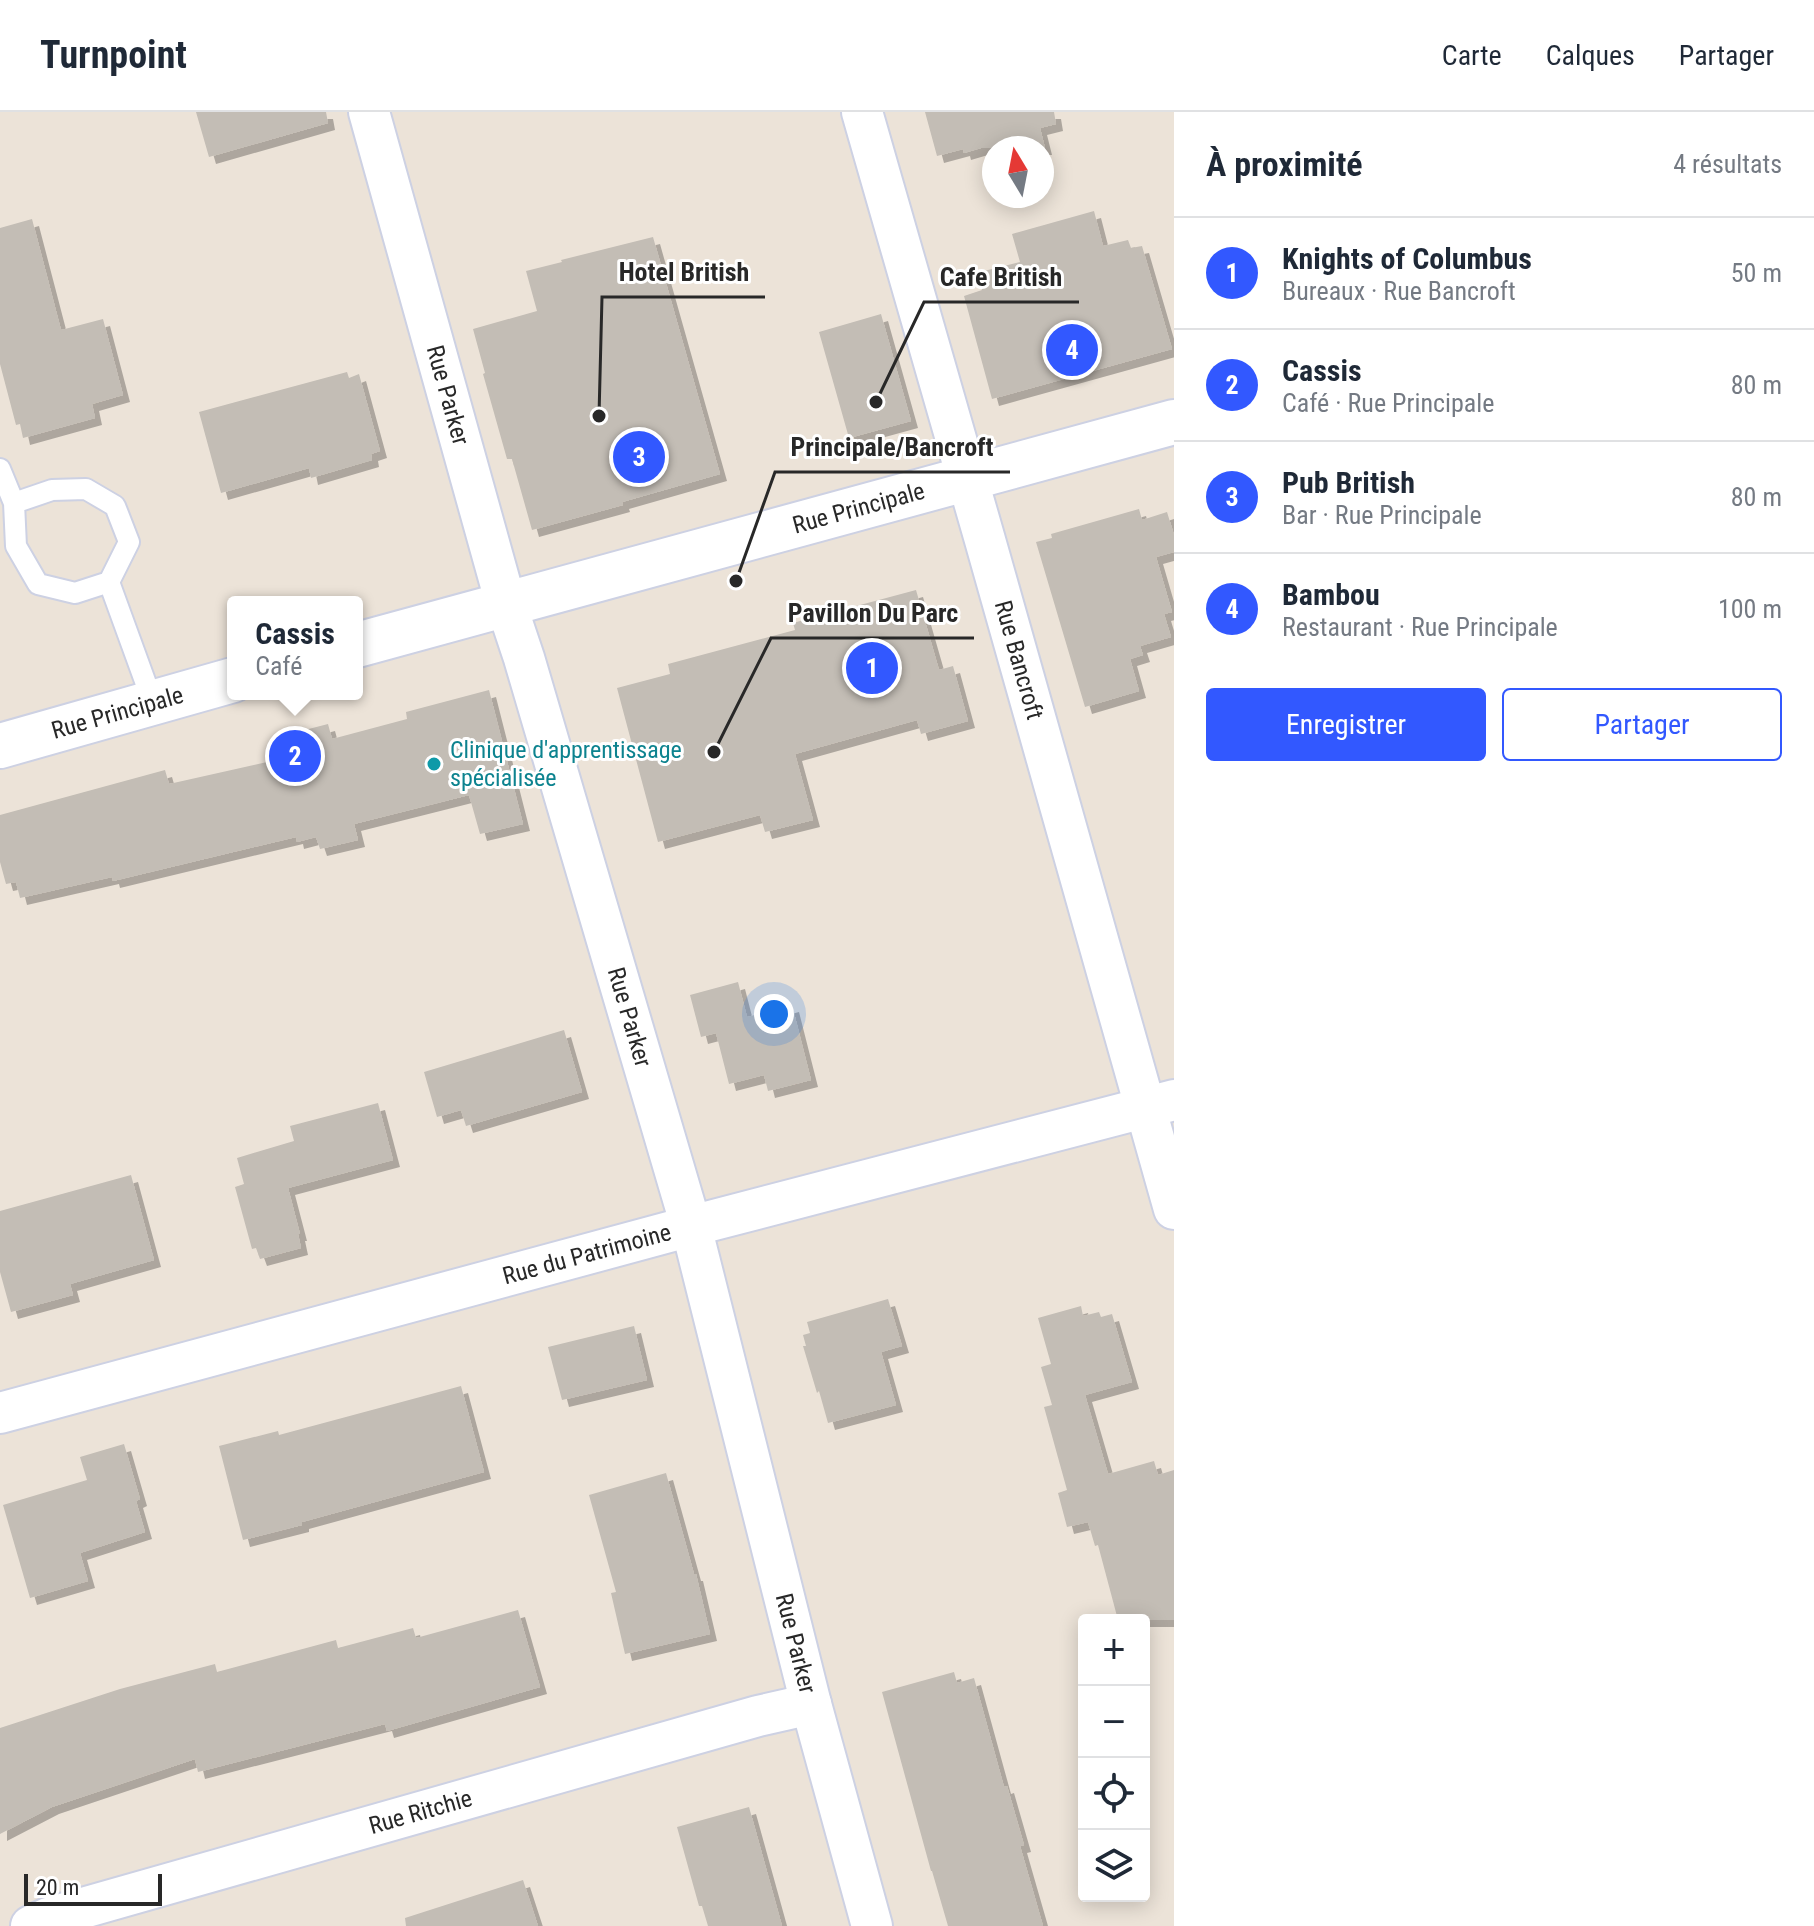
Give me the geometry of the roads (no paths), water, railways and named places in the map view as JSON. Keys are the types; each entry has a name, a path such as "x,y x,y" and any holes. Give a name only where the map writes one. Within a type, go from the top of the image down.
{"street":[{"name":"Rue Parker","path":"369,112 506,604 691,1226 811,1704 872,1926"},
{"name":"Rue Bancroft","path":"862,112 967,479 1160,1104 1174,1209"},
{"name":"Rue Principale","path":"363,643 1174,422"},
{"name":"Rue Principale","path":"0,746 227,682"},
{"name":"Rue du Patrimoine","path":"0,1413 691,1226 1160,1104"},
{"name":"Rue Ritchie","path":"31,1926 110,1900 758,1716 811,1704"}],"lane":[{"path":"0,469 14,503 16,546 38,584 75,593 109,582 129,542 115,506 86,489 52,490 14,503"},
{"path":"109,582 153,703"}],"place":[{"name":"Bambou","path":"1072,350"},
{"name":"Cafe British","path":"876,402"},
{"name":"Hotel British","path":"599,416"},
{"name":"Pub British","path":"639,457"},
{"name":"Principale/Bancroft","path":"736,581"},
{"name":"Knights of Columbus","path":"872,668"},
{"name":"Pavillon Du Parc","path":"714,752"},
{"name":"Cassis","path":"295,756"},
{"name":"Clinique d'apprentissage spécialisée","path":"434,764"}]}
